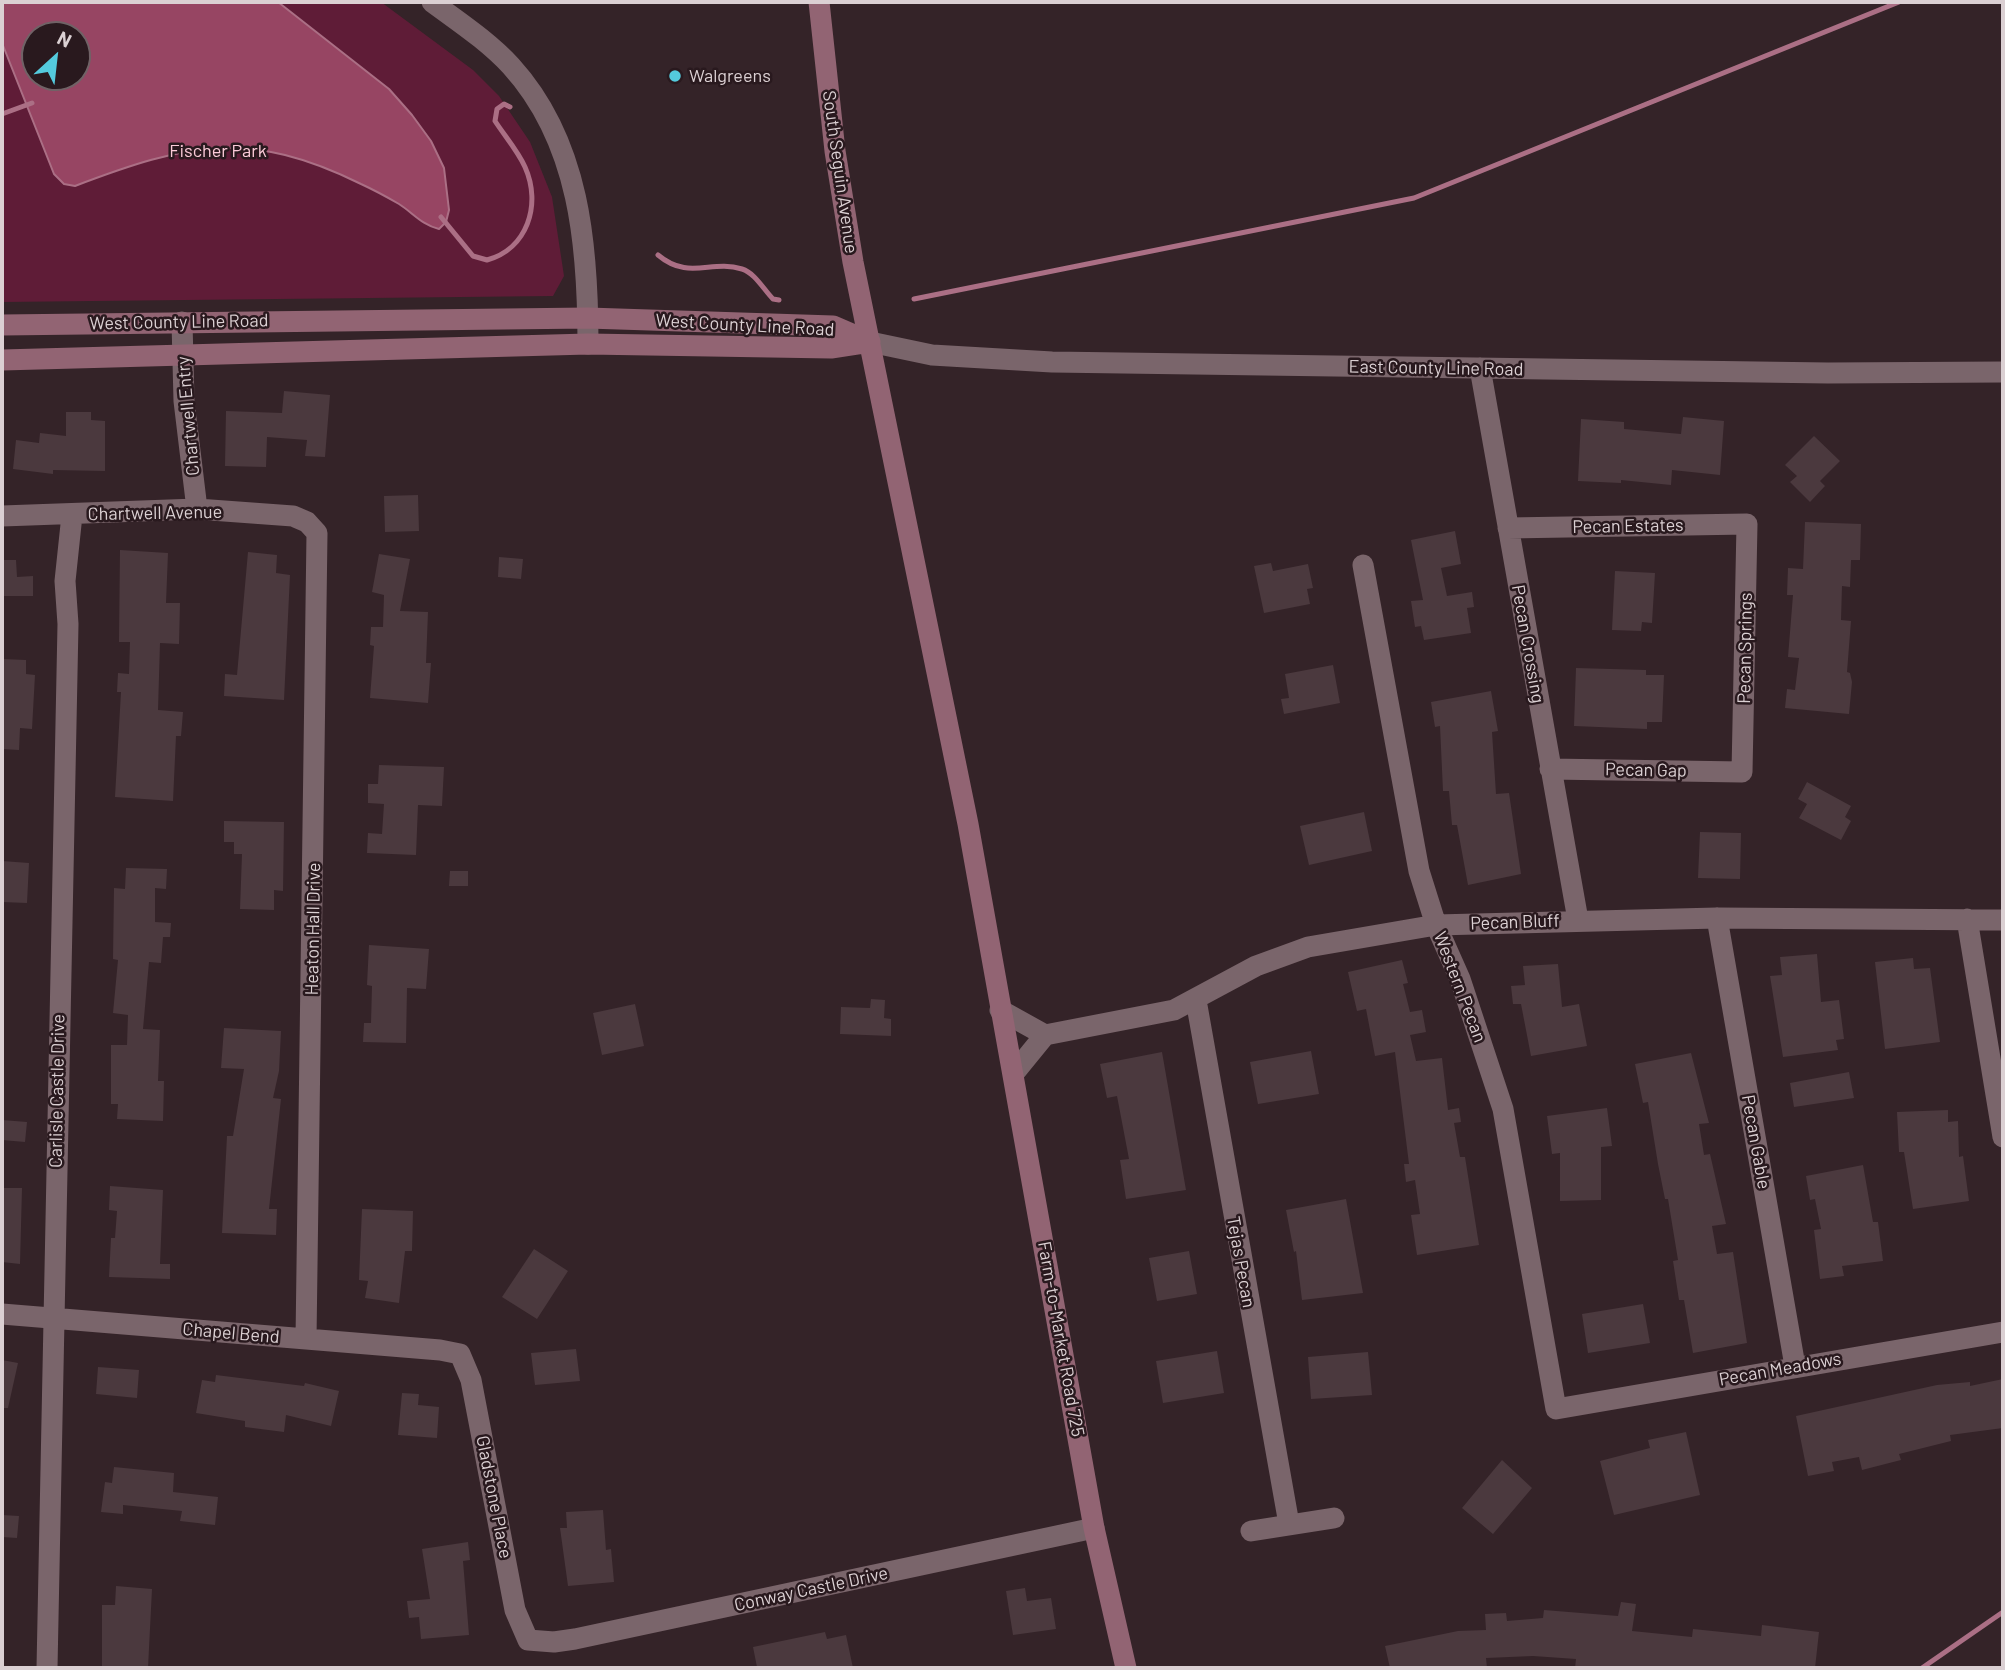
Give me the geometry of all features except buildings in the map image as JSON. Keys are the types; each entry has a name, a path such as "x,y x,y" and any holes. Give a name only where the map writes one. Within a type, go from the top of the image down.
{"main road":[{"name":"South Seguin Avenue","path":"819,2 841,190 968,824 1000,1010"},
{"name":"West County Line Road","path":"2,325 588,318 833,326 870,342"},
{"name":"West County Line Road","path":"2,360 588,344 831,348 870,342"},
{"name":"Farm-to-Market Road 725","path":"1000,1010 1014,1073 1094,1528 1126,1668"}],"street":[{"path":"432,2 511,66 533,95 558,140 580,211 587,280 588,344"},
{"name":"Chartwell Entry","path":"182,322 182,356 197,509"},
{"name":"East County Line Road","path":"870,342 932,355 1052,362 1828,373 2003,372"},
{"name":"Pecan Crossing","path":"1480,368 1578,920"},
{"name":"Chartwell Avenue","path":"2,516 197,509 285,515 307,522"},
{"name":"Carlisle Castle Drive","path":"47,1668 68,624 65,582 72,515"},
{"name":"Heaton Hall Drive","path":"306,1339 319,540 307,522"},
{"name":"Pecan Estates","path":"1508,527 1747,524"},
{"name":"Pecan Springs","path":"1742,772 1747,524"},
{"name":"Western Pecan","path":"1363,565 1408,821 1436,925 1460,979 1503,1109 1556,1409"},
{"name":"Pecan Gap","path":"1550,768 1742,772"},
{"name":"Pecan Bluff","path":"1045,1035 1174,1010 1256,966 1308,947 1436,925 1717,918 2003,920"},
{"name":"Pecan Gable","path":"1717,918 1795,1366"},
{"path":"1967,919 2003,1137"},
{"name":"Tejas Pecan","path":"1196,1000 1289,1524"},
{"path":"1000,1010 1045,1035 1014,1073"},
{"name":"Chapel Bend","path":"2,1314 440,1350 460,1354"},
{"name":"Pecan Meadows","path":"1556,1409 2003,1332"},
{"name":"Gladstone Place","path":"460,1354 471,1380 515,1610 528,1640"},
{"path":"1251,1531 1334,1518"},
{"name":"Conway Castle Drive","path":"528,1640 554,1642 575,1639 1094,1528"}],"green space":[{"name":"Fischer Park","path":"2,2 381,2 473,70 499,96 530,142 552,197 564,276 553,296 2,302"}],"shaded area":[{"path":"2,2 278,2 389,89 412,115 431,141 444,168 449,210 446,222 439,229 433,227 399,204 361,184 285,155 251,149 218,148 186,152 115,171 75,186 64,184 54,174 21,91 91,91 91,21 21,21 21,91 2,43"}],"waterway":[{"path":"914,299 1414,198 1899,2"},
{"path":"2,114 32,103"},
{"path":"441,217 473,256 487,260 501,254 521,236 531,210 530,181 519,155 495,121 497,109 504,104 510,107"},
{"path":"658,255 680,267 720,266 742,269 755,278 773,299 779,300"},
{"path":"1922,1668 2003,1612"}],"place":[{"name":"Walgreens","path":"675,76"}]}
